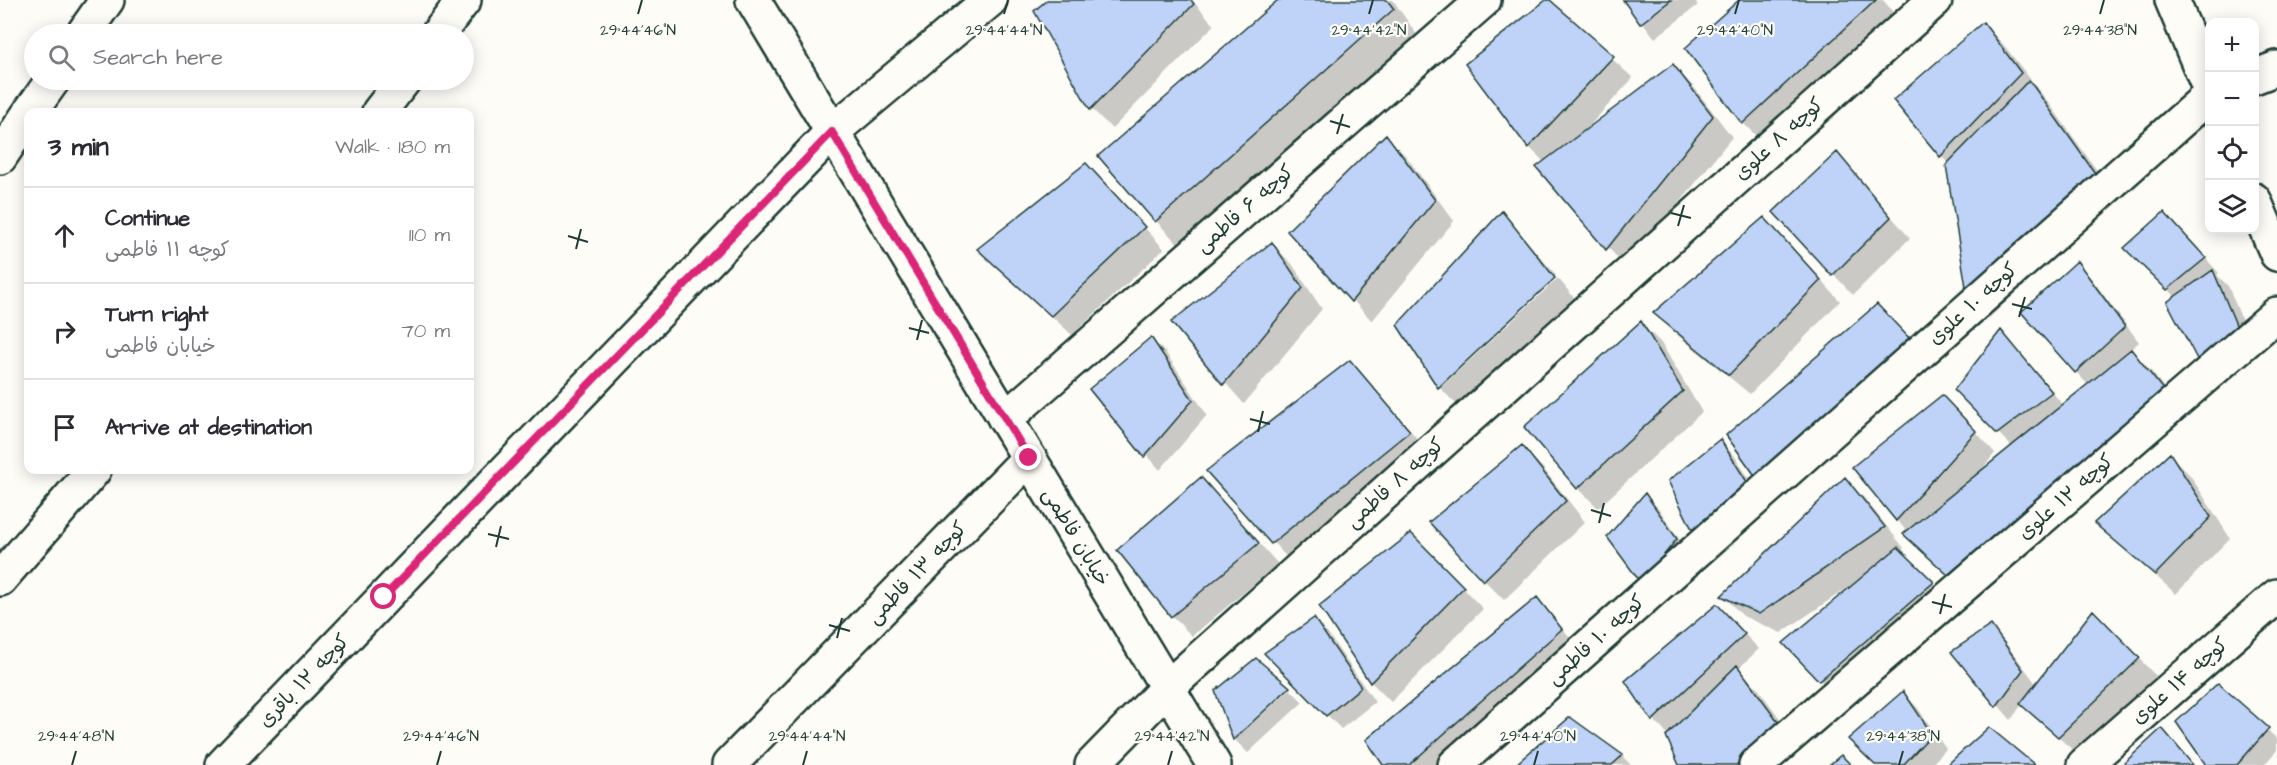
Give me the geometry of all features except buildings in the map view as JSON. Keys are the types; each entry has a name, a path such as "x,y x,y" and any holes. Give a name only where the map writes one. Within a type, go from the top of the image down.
{"street":[{"path":"90,24 107,0"},
{"path":"446,24 464,0"},
{"name":"خیابان فاطمی","path":"753,0 1214,765"},
{"name":"کوچه ۱۲ باقری","path":"223,765 832,132 990,0"},
{"name":"کوچه ۶ فاطمی","path":"1005,418 1485,0"},
{"name":"کوچه ۸ علوی","path":"1624,279 1935,0"},
{"path":"2172,0 2205,80"},
{"path":"2259,75 2277,68"},
{"path":"33,108 46,90"},
{"path":"382,108 396,90"},
{"name":"کوچه ۱۰ علوی","path":"1737,514 2205,96"},
{"path":"0,157 24,121"},
{"path":"2259,212 2277,254"},
{"name":"کوچه ۸ فاطمی","path":"1092,765 1167,688 1624,279"},
{"name":"کوچه ۱۲ علوی","path":"1756,765 2277,314"},
{"name":"کوچه ۱۳ فاطمی","path":"729,765 1029,458"},
{"path":"0,579 91,474"},
{"name":"کوچه ۱۰ فاطمی","path":"1455,765 1737,514"},
{"name":"کوچه ۱۴ علوی","path":"2084,765 2277,597"}],"route":[{"path":"384,597 832,132 1029,458"}]}
